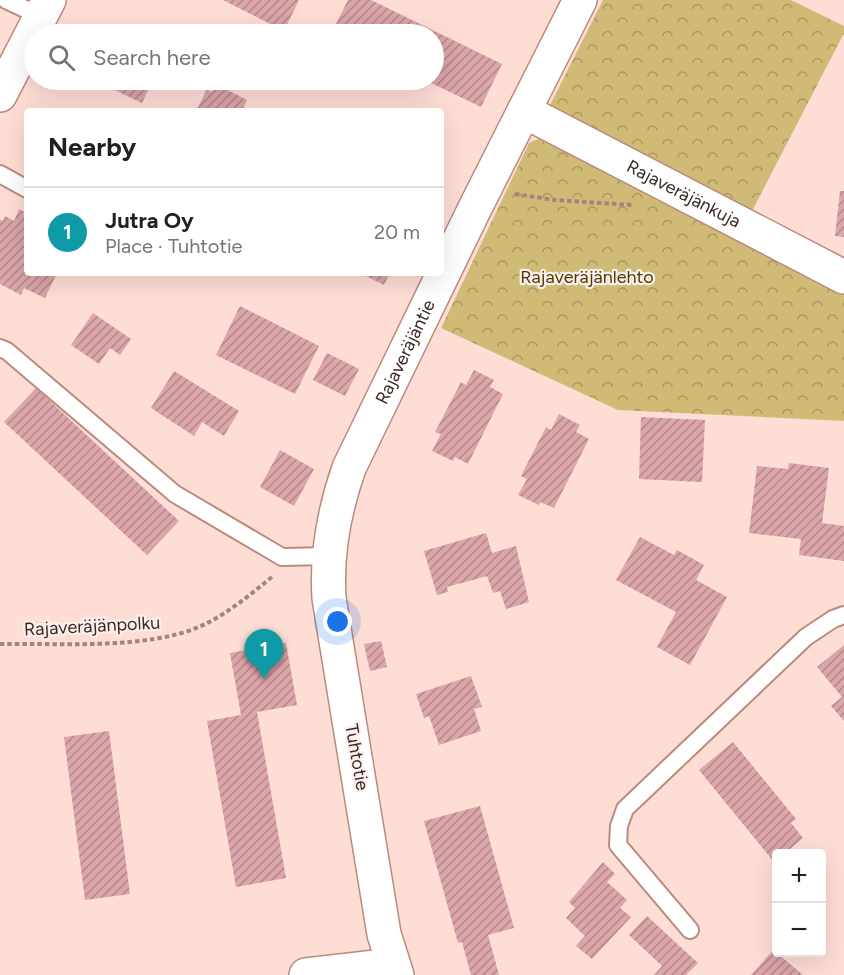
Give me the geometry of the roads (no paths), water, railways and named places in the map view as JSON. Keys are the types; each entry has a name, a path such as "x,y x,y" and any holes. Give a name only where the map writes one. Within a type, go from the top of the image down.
{"street":[{"name":"Rajaveräjäntie","path":"444,272 580,0"},
{"path":"37,24 45,8"},
{"path":"0,95 24,49"},
{"name":"Rajaveräjänkuja","path":"524,111 844,277"},
{"name":"Rajaveräjäntie","path":"322,554 349,468 442,276"},
{"name":"Tuhtotie","path":"322,554 384,934 395,970"},
{"path":"306,975 395,970"}],"lane":[{"path":"6,0 45,8"},
{"path":"0,174 24,187"},
{"path":"0,348 7,351 175,494 282,557 322,554"},
{"path":"690,930 618,845 618,826 625,809 806,636 833,619 844,615"}],"place":[{"name":"Jutra Oy","path":"264,679"}],"park label":[{"name":"Rajaveräjänlehto","path":"587,277"}]}
